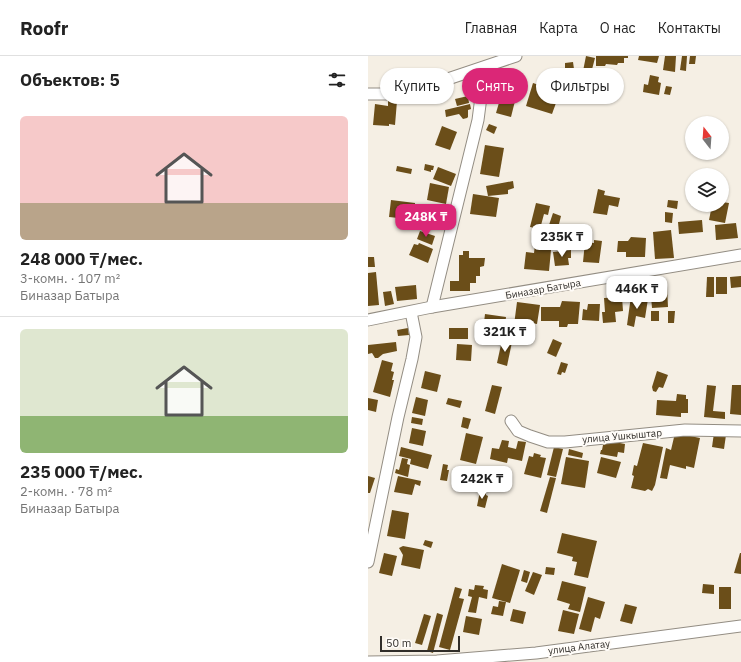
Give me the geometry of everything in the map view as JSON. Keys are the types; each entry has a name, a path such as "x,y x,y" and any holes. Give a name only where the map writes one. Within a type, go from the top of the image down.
{"street":[{"path":"480,68 516,56"},
{"path":"368,94 394,94 424,87 462,75"},
{"path":"432,307 478,120 480,104"},
{"name":"Биназар Батыра","path":"368,320 432,307 741,255"},
{"path":"368,562 416,337 411,312"},
{"name":"улица Ушкыштар","path":"511,421 518,431 548,442 565,442 685,430 741,431"},
{"name":"улица Алатау","path":"368,662 437,661 536,653 741,626"}],"building":[{"path":"586,56 595,58 592,68 584,68"},
{"path":"596,56 628,56 628,58 624,58 624,63 618,63 617,65 606,64 605,66 596,66"},
{"path":"639,56 659,56 657,63 638,60"},
{"path":"665,56 676,56 675,72 663,70"},
{"path":"682,56 687,56 686,71 680,70"},
{"path":"690,56 696,56 695,64 689,64"},
{"path":"573,62 574,68 565,68 565,63"},
{"path":"650,75 659,77 658,82 661,83 659,95 643,92 644,84 648,85"},
{"path":"533,83 536,84 536,104 556,104 552,114 526,106 528,104"},
{"path":"666,86 672,87 670,95 664,94"},
{"path":"462,97 462,104 465,104 457,106 455,99"},
{"path":"375,104 388,106 388,104 397,104 395,125 373,125"},
{"path":"470,104 471,109 468,110 468,117 463,119 459,114 446,117 445,110"},
{"path":"499,104 514,104 511,117 496,113"},
{"path":"489,124 497,127 494,134 486,130"},
{"path":"442,126 457,132 450,150 435,145"},
{"path":"485,145 504,148 499,177 480,174"},
{"path":"425,164 434,166 431,172 424,170"},
{"path":"397,166 412,169 411,174 396,171"},
{"path":"438,167 456,174 451,186 433,179"},
{"path":"513,181 514,188 508,190 508,194 488,196 486,186"},
{"path":"430,183 449,187 446,204 427,200"},
{"path":"598,189 605,191 604,195 620,198 618,207 609,205 607,215 593,213"},
{"path":"473,194 499,198 496,217 470,214"},
{"path":"391,200 415,203 415,211 417,211 418,216 417,220 389,217"},
{"path":"668,200 678,201 677,209 667,207"},
{"path":"536,203 550,206 548,215 544,214 540,229 530,227"},
{"path":"423,205 435,208 433,215 442,217 438,230 421,226 423,219 421,219 421,214"},
{"path":"665,212 673,213 672,223 665,222"},
{"path":"711,212 727,212 725,223 709,220"},
{"path":"553,213 561,216 558,228 549,225"},
{"path":"702,220 703,232 679,234 678,222"},
{"path":"736,223 738,238 716,240 715,225"},
{"path":"554,230 563,231 563,233 566,233 565,237 570,237 570,234 574,234 573,249 553,247"},
{"path":"671,230 674,258 655,259 653,232"},
{"path":"420,231 435,236 432,245 417,239"},
{"path":"536,236 544,236 543,239 552,240 549,271 524,269 526,252 534,253"},
{"path":"631,237 646,238 645,257 626,257 626,252 617,252 618,241 628,241"},
{"path":"594,240 602,241 599,263 583,262 585,242 594,243"},
{"path":"419,243 433,249 428,263 409,255 414,244 418,245"},
{"path":"571,250 571,258 568,258 569,265 555,266 553,252"},
{"path":"463,251 469,251 469,258 485,258 484,266 480,267 480,276 476,276 476,283 470,283 470,291 450,291 450,281 459,281 459,255 463,255"},
{"path":"368,257 374,257 375,267 368,267"},
{"path":"376,272 379,305 368,306 368,273"},
{"path":"741,276 741,287 731,288 730,277"},
{"path":"707,277 714,277 714,297 706,297"},
{"path":"716,277 727,277 727,294 716,294"},
{"path":"660,284 660,287 667,286 668,307 652,308 650,285"},
{"path":"416,285 417,299 397,301 395,287"},
{"path":"391,291 394,304 385,306 383,292"},
{"path":"631,296 648,299 645,318 636,316 634,327 627,325"},
{"path":"622,297 623,311 615,312 616,322 603,323 602,312 605,312 604,298"},
{"path":"562,301 580,302 578,324 568,324 567,327 559,327 559,321 541,321 541,307 560,307"},
{"path":"517,302 540,305 537,324 531,323 530,335 518,334 519,326 514,325"},
{"path":"588,304 600,304 599,321 582,320 583,309 587,310"},
{"path":"651,311 659,311 659,321 651,321"},
{"path":"668,311 675,311 674,323 668,323"},
{"path":"485,314 506,317 504,334 501,333 500,342 496,341 496,344 486,343 486,339 482,339"},
{"path":"408,328 409,335 398,336 397,330"},
{"path":"449,328 468,328 468,339 449,339"},
{"path":"553,339 562,343 556,357 547,353"},
{"path":"502,340 512,342 507,366 497,363"},
{"path":"396,342 397,351 383,354 378,358 375,358 372,353 368,354 368,345"},
{"path":"457,344 472,345 471,361 456,360"},
{"path":"382,360 393,363 391,371 394,372 392,380 394,380 390,397 373,392"},
{"path":"561,362 568,364 565,373 562,372 561,375 557,374"},
{"path":"425,371 441,375 437,392 421,388"},
{"path":"657,371 668,375 663,388 659,387 656,392 653,391 652,387"},
{"path":"492,385 502,387 495,414 485,411"},
{"path":"707,385 716,386 713,411 725,412 725,419 704,417"},
{"path":"732,385 741,385 741,415 730,414"},
{"path":"677,394 686,395 686,399 688,399 688,413 681,413 681,417 656,415 657,400 676,401"},
{"path":"416,397 428,400 425,416 412,413"},
{"path":"368,398 378,400 376,412 368,410"},
{"path":"448,398 462,401 460,408 446,404"},
{"path":"412,417 423,419 422,425 411,423"},
{"path":"463,417 471,419 468,429 461,427"},
{"path":"412,428 426,431 423,446 409,443"},
{"path":"466,433 483,437 476,464 460,460"},
{"path":"675,433 700,438 694,468 686,466 686,469 670,465 667,479 660,478 666,448 671,450"},
{"path":"714,433 726,435 724,449 712,447"},
{"path":"502,440 509,441 508,447 516,449 518,441 526,442 522,461 508,458 507,463 490,459 492,448 499,449"},
{"path":"604,440 625,444 624,453 618,452 617,457 600,454"},
{"path":"643,443 663,447 655,485 652,491 648,489 645,491 631,488 634,476 632,475 634,465 637,466"},
{"path":"401,447 432,455 428,469 410,464 411,459 399,456"},
{"path":"554,447 563,449 556,477 547,475"},
{"path":"569,449 583,453 582,458 568,455"},
{"path":"534,453 541,455 540,457 546,458 541,478 524,474 529,456 533,457"},
{"path":"566,457 589,461 585,488 561,484"},
{"path":"601,457 621,462 616,478 597,473"},
{"path":"402,458 408,459 407,464 410,465 408,477 395,473 396,469 399,470"},
{"path":"443,464 448,465 447,470 449,470 447,481 440,480"},
{"path":"368,476 375,478 370,493 368,493"},
{"path":"398,476 421,481 420,486 415,484 412,495 394,492"},
{"path":"550,477 556,478 547,513 540,511"},
{"path":"480,491 486,492 486,495 488,496 485,508 477,506"},
{"path":"392,510 409,513 405,539 387,536"},
{"path":"562,533 597,541 588,578 574,575 577,562 572,561 573,557 557,553"},
{"path":"425,540 433,542 431,548 423,545"},
{"path":"403,546 424,550 420,569 401,565 403,555 399,548"},
{"path":"384,553 397,556 392,576 379,573"},
{"path":"741,553 741,574 734,573"},
{"path":"502,564 520,570 510,603 492,598"},
{"path":"546,567 555,568 554,575 545,574"},
{"path":"524,570 530,572 527,583 521,581"},
{"path":"533,572 542,575 534,595 525,591"},
{"path":"562,581 586,587 580,612 568,609 570,604 557,600"},
{"path":"703,584 714,585 714,594 702,593"},
{"path":"475,585 484,586 483,589 488,590 487,599 479,597 476,613 468,612 472,597 468,596 469,589 474,590"},
{"path":"455,587 462,589 459,598 464,599 450,650 439,647"},
{"path":"719,587 731,587 731,609 719,609"},
{"path":"588,597 605,602 600,619 595,617 591,632 579,629"},
{"path":"499,601 506,602 503,616 491,614 493,606 498,607"},
{"path":"625,604 637,607 632,624 620,621"},
{"path":"513,609 526,612 523,624 510,621"},
{"path":"563,610 579,614 574,634 558,631"},
{"path":"437,613 443,615 433,653 427,651"},
{"path":"424,614 431,616 422,645 415,643"},
{"path":"466,616 482,619 479,635 463,632"}]}
